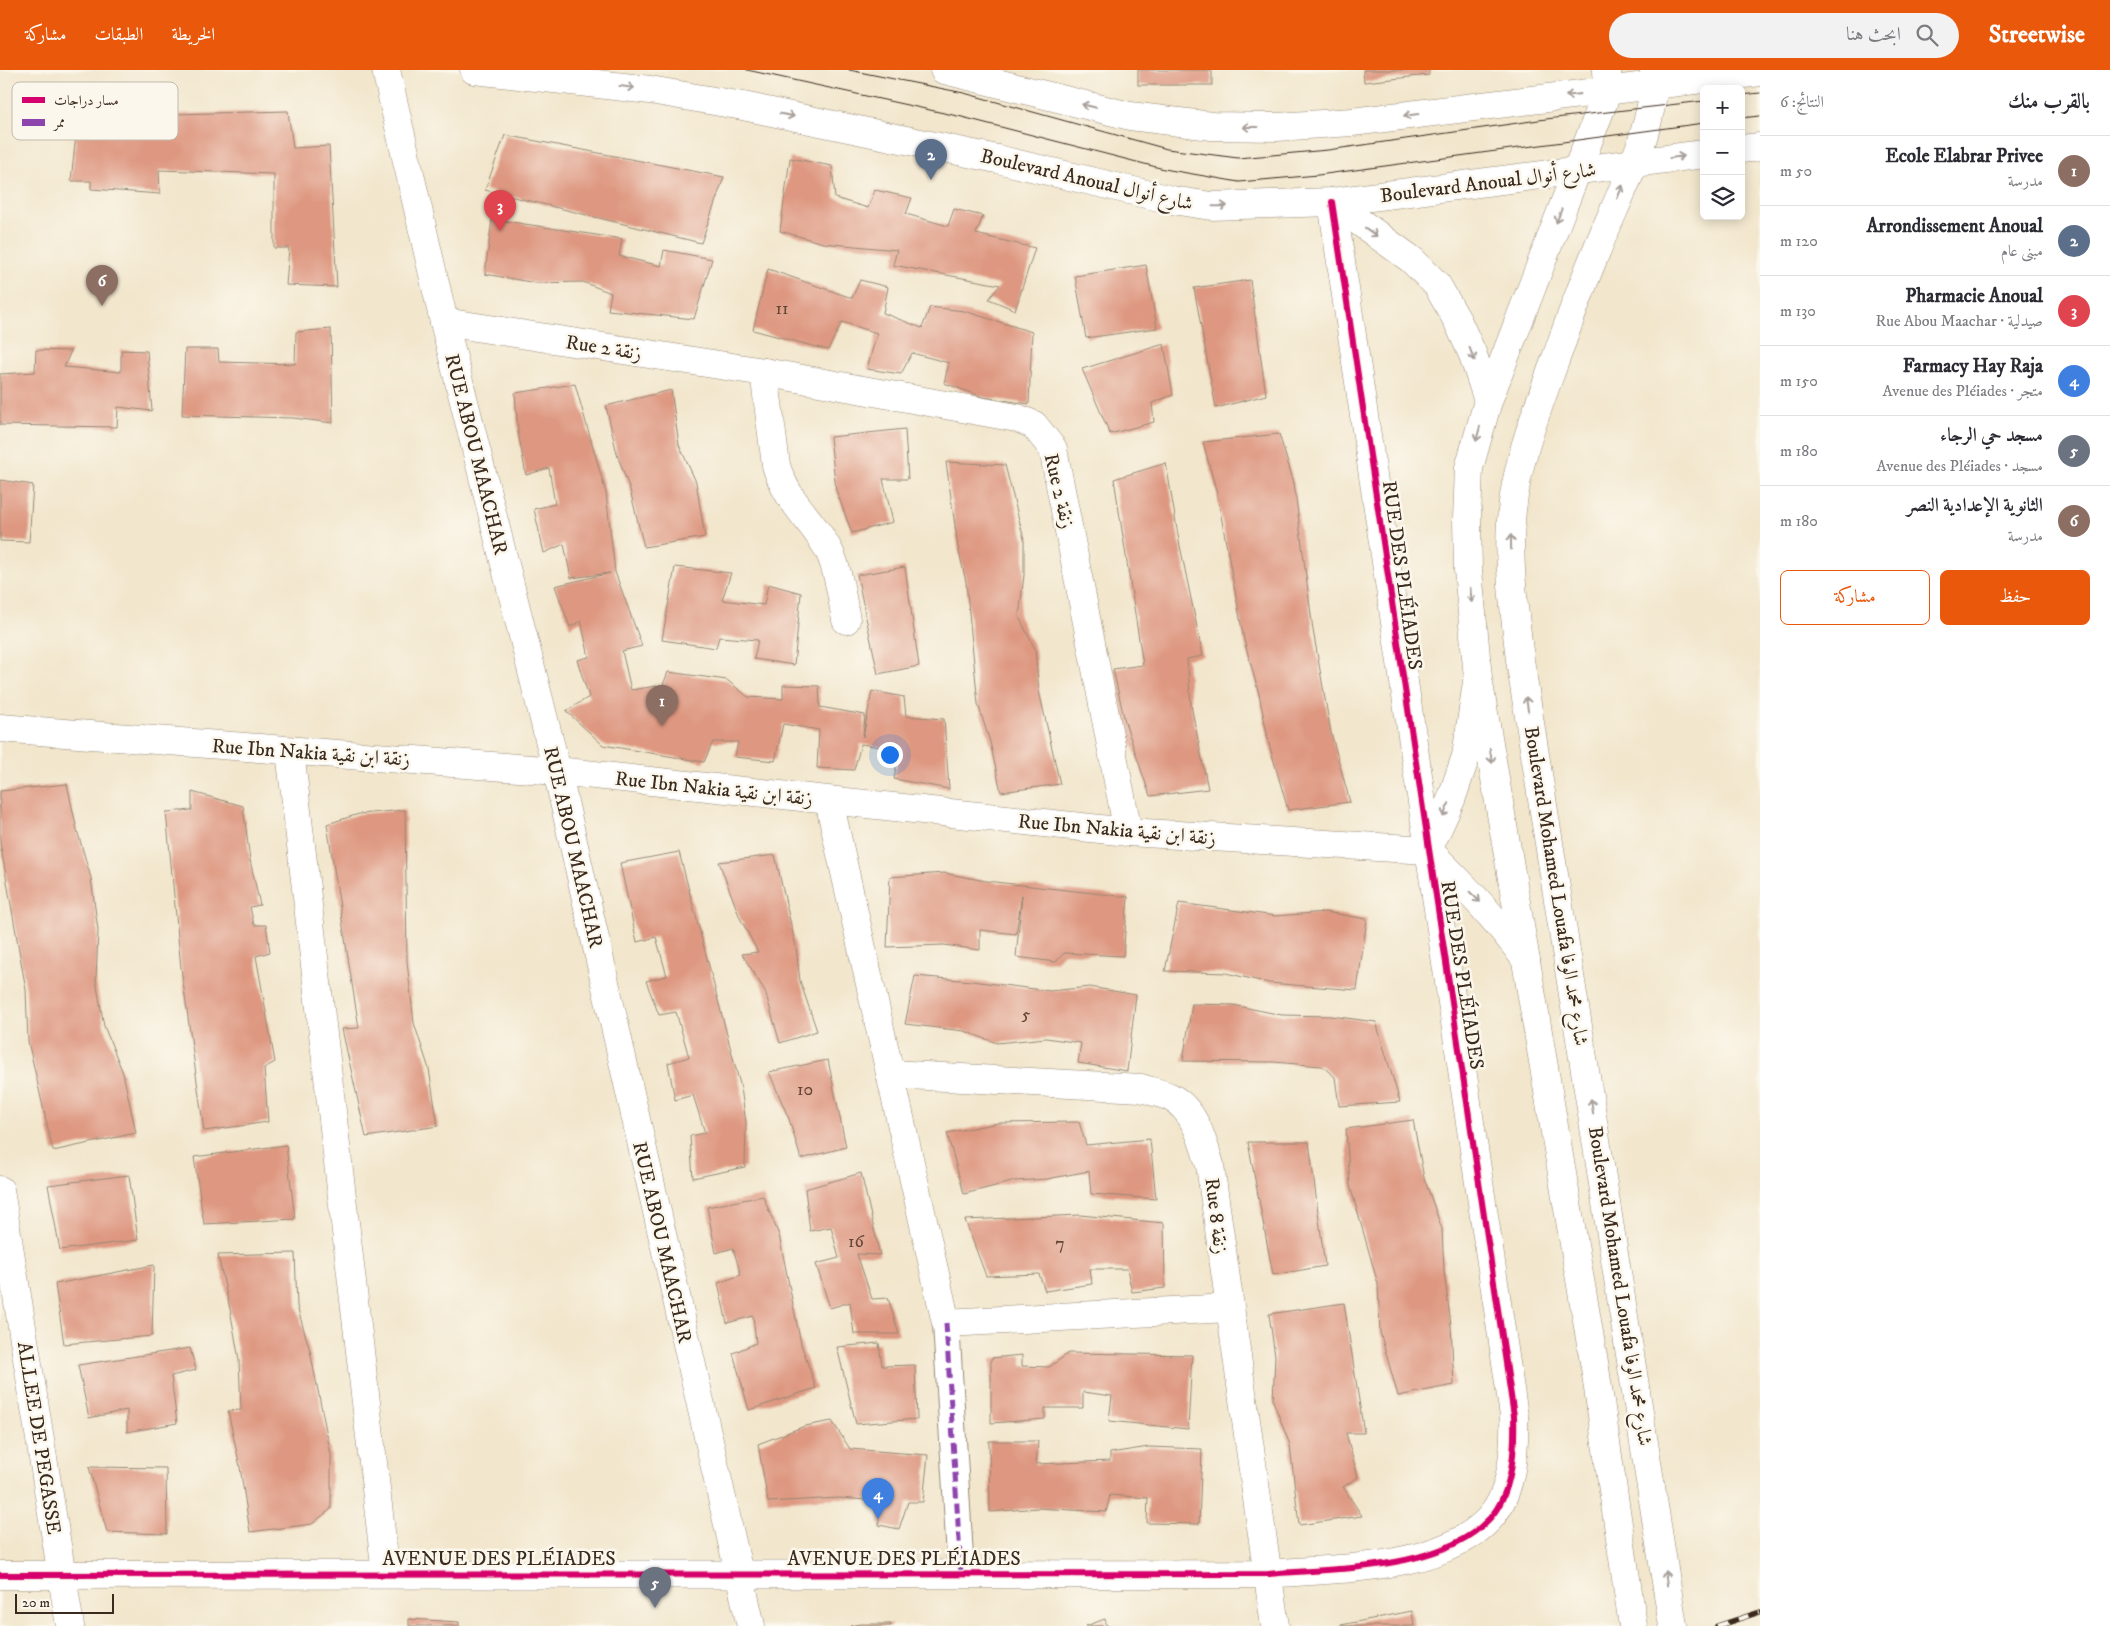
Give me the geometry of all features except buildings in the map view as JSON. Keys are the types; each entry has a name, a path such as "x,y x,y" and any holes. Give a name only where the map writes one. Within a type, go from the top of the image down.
{"street":[{"name":"RUE ABOU MAACHAR","path":"386,70 444,322 557,771 751,1626"},
{"name":"Boulevard Anoual شارع أنوال","path":"474,70 650,90 743,106 856,128 1192,204 1211,206 1332,202 1700,154"},
{"path":"944,70 972,74 1130,116 1212,126 1277,127 1352,122 1607,80 1760,72"},
{"name":"Boulevard Mohamed Louafa شارع محمد الوفا","path":"1654,77 1652,108 1633,162 1595,254 1531,425 1515,489 1511,522 1520,660 1607,1197 1673,1626"},
{"name":"Boulevard Mohamed Louafa شارع محمد الوفا","path":"1607,80 1576,171 1488,401 1469,468 1467,519 1468,570 1478,678 1595,1368 1633,1626"},
{"path":"1745,149 1760,147"},
{"path":"1332,202 1412,260 1437,285 1458,322 1473,355 1488,401"},
{"name":"RUE DES PLÉIADES","path":"1268,1574 1411,1560 1435,1553 1474,1531 1490,1518 1501,1501 1508,1483 1515,1436 1514,1416 1332,202"},
{"name":"Rue 2 زنقة","path":"444,322 764,372 1016,418 1034,425 1044,435 1053,450 1128,832"},
{"path":"764,372 776,465 780,479 785,491 829,552 835,566 846,620"},
{"path":"1478,678 1466,756 1451,800 1428,850 1485,907 1526,960"},
{"name":"Rue Ibn Nakia زنقة ابن نقية","path":"0,728 557,771 1128,832 1428,850"},
{"path":"290,751 386,1574"},
{"path":"829,801 946,1323 961,1574"},
{"name":"Rue 8 زنقة","path":"891,1074 1140,1088 1171,1097 1188,1111 1201,1138 1210,1166 1275,1626"},
{"name":"ALLEE DE PEGASSE","path":"0,1190 70,1626"},
{"path":"946,1323 1229,1308"},
{"name":"AVENUE DES PLÉIADES","path":"0,1575 1268,1574"}],"tram line":[{"path":"747,70 962,117 1164,169 1239,182 1318,175 1700,124"},
{"path":"849,70 964,93 1167,149 1238,158 1328,150 1546,119 1700,101"},
{"path":"1745,95 1760,93"},
{"path":"1745,118 1760,116"}],"railway":[{"path":"1717,1626 1760,1612"}],"marked path":[{"path":"946,1323 961,1574"}],"cycle path":[{"path":"0,1575 1268,1574 1355,1568 1386,1564 1416,1557 1444,1548 1469,1535 1490,1518 1498,1508 1508,1483 1513,1456 1514,1416 1332,202"}],"place":[{"name":"Arrondissement Anoual","path":"931,180"},
{"name":"Pharmacie Anoual","path":"500,231"},
{"name":"الثانوية الإعدادية النصر","path":"102,306"},
{"name":"Ecole Elabrar Privee","path":"662,726"},
{"name":"Farmacy Hay Raja","path":"878,1519"},
{"name":"مسجد حي الرجاء","path":"655,1608"}]}
